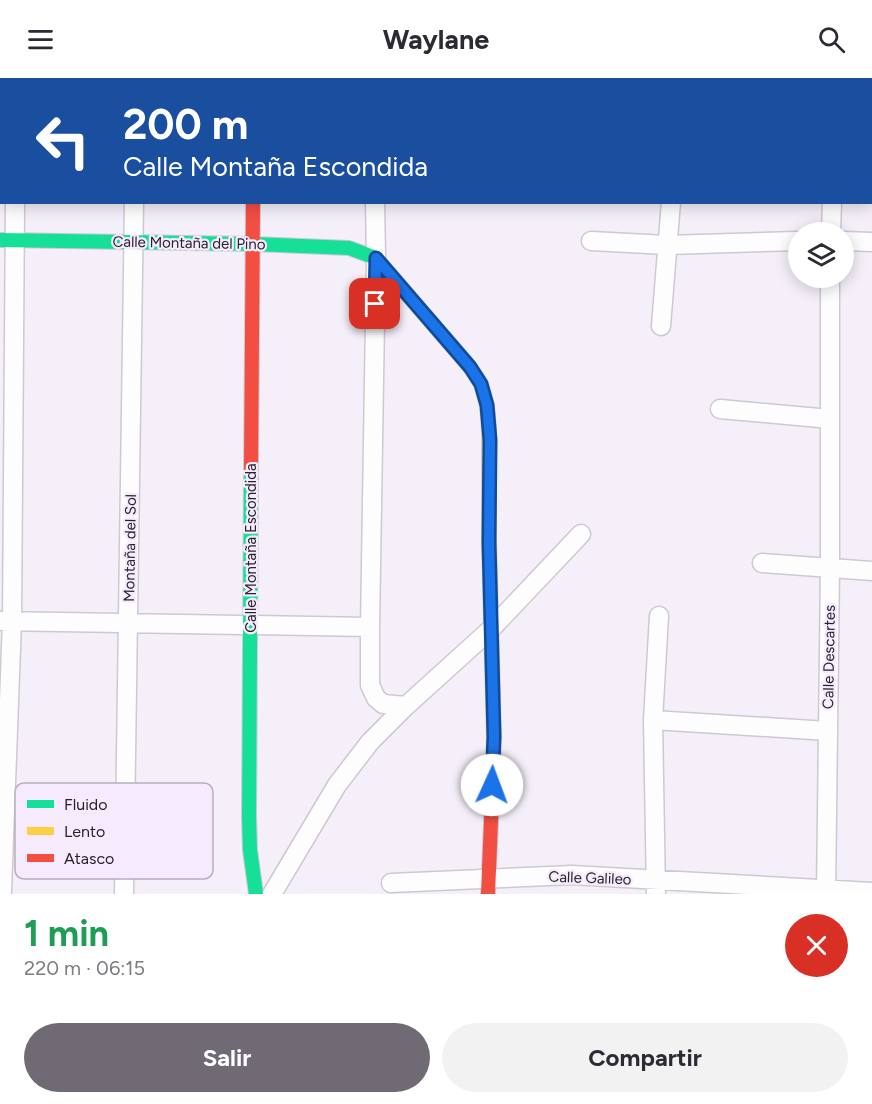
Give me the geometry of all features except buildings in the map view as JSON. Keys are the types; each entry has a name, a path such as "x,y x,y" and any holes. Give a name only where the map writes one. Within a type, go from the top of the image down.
{"street":[{"path":"2,891 6,621 7,240 15,204"},
{"name":"Montaña del Sol","path":"126,783 134,204"},
{"name":"Calle Montaña Escondida","path":"253,204 249,817 250,850 256,894"},
{"path":"375,204 370,685 376,698 383,704 406,706"},
{"path":"661,326 671,204"},
{"path":"831,222 832,204"},
{"name":"Calle Montaña del Pino","path":"7,240 349,248 376,258"},
{"path":"591,241 667,244 788,241"},
{"path":"854,241 872,242"},
{"path":"376,258 470,367 481,384 487,405 490,440 489,542 494,737 488,887"},
{"name":"Calle Descartes","path":"826,892 830,569 830,288"},
{"path":"720,409 830,419"},
{"path":"272,894 337,785 370,742 491,629 581,534"},
{"path":"762,563 872,571"},
{"path":"656,887 653,720 659,616"},
{"path":"6,621 370,627"},
{"path":"653,720 828,730"},
{"name":"Calle Galileo","path":"390,883 488,887 572,875 656,887 872,892"},
{"name":"Montaña del Sol","path":"124,879 124,894"}],"traffic: fast":[{"path":"0,240 349,248 376,258 470,367 481,384 487,406 489,430"},
{"path":"251,468 249,817 250,850 256,894"}],"traffic: slow":[{"path":"489,430 489,542 494,737 492,797"}],"traffic: jam":[{"path":"251,468 253,204"},
{"path":"488,894 492,797"}],"route":[{"path":"375,304 376,258 470,367 481,384 487,405 490,440 489,542 494,737 492,785"}]}
